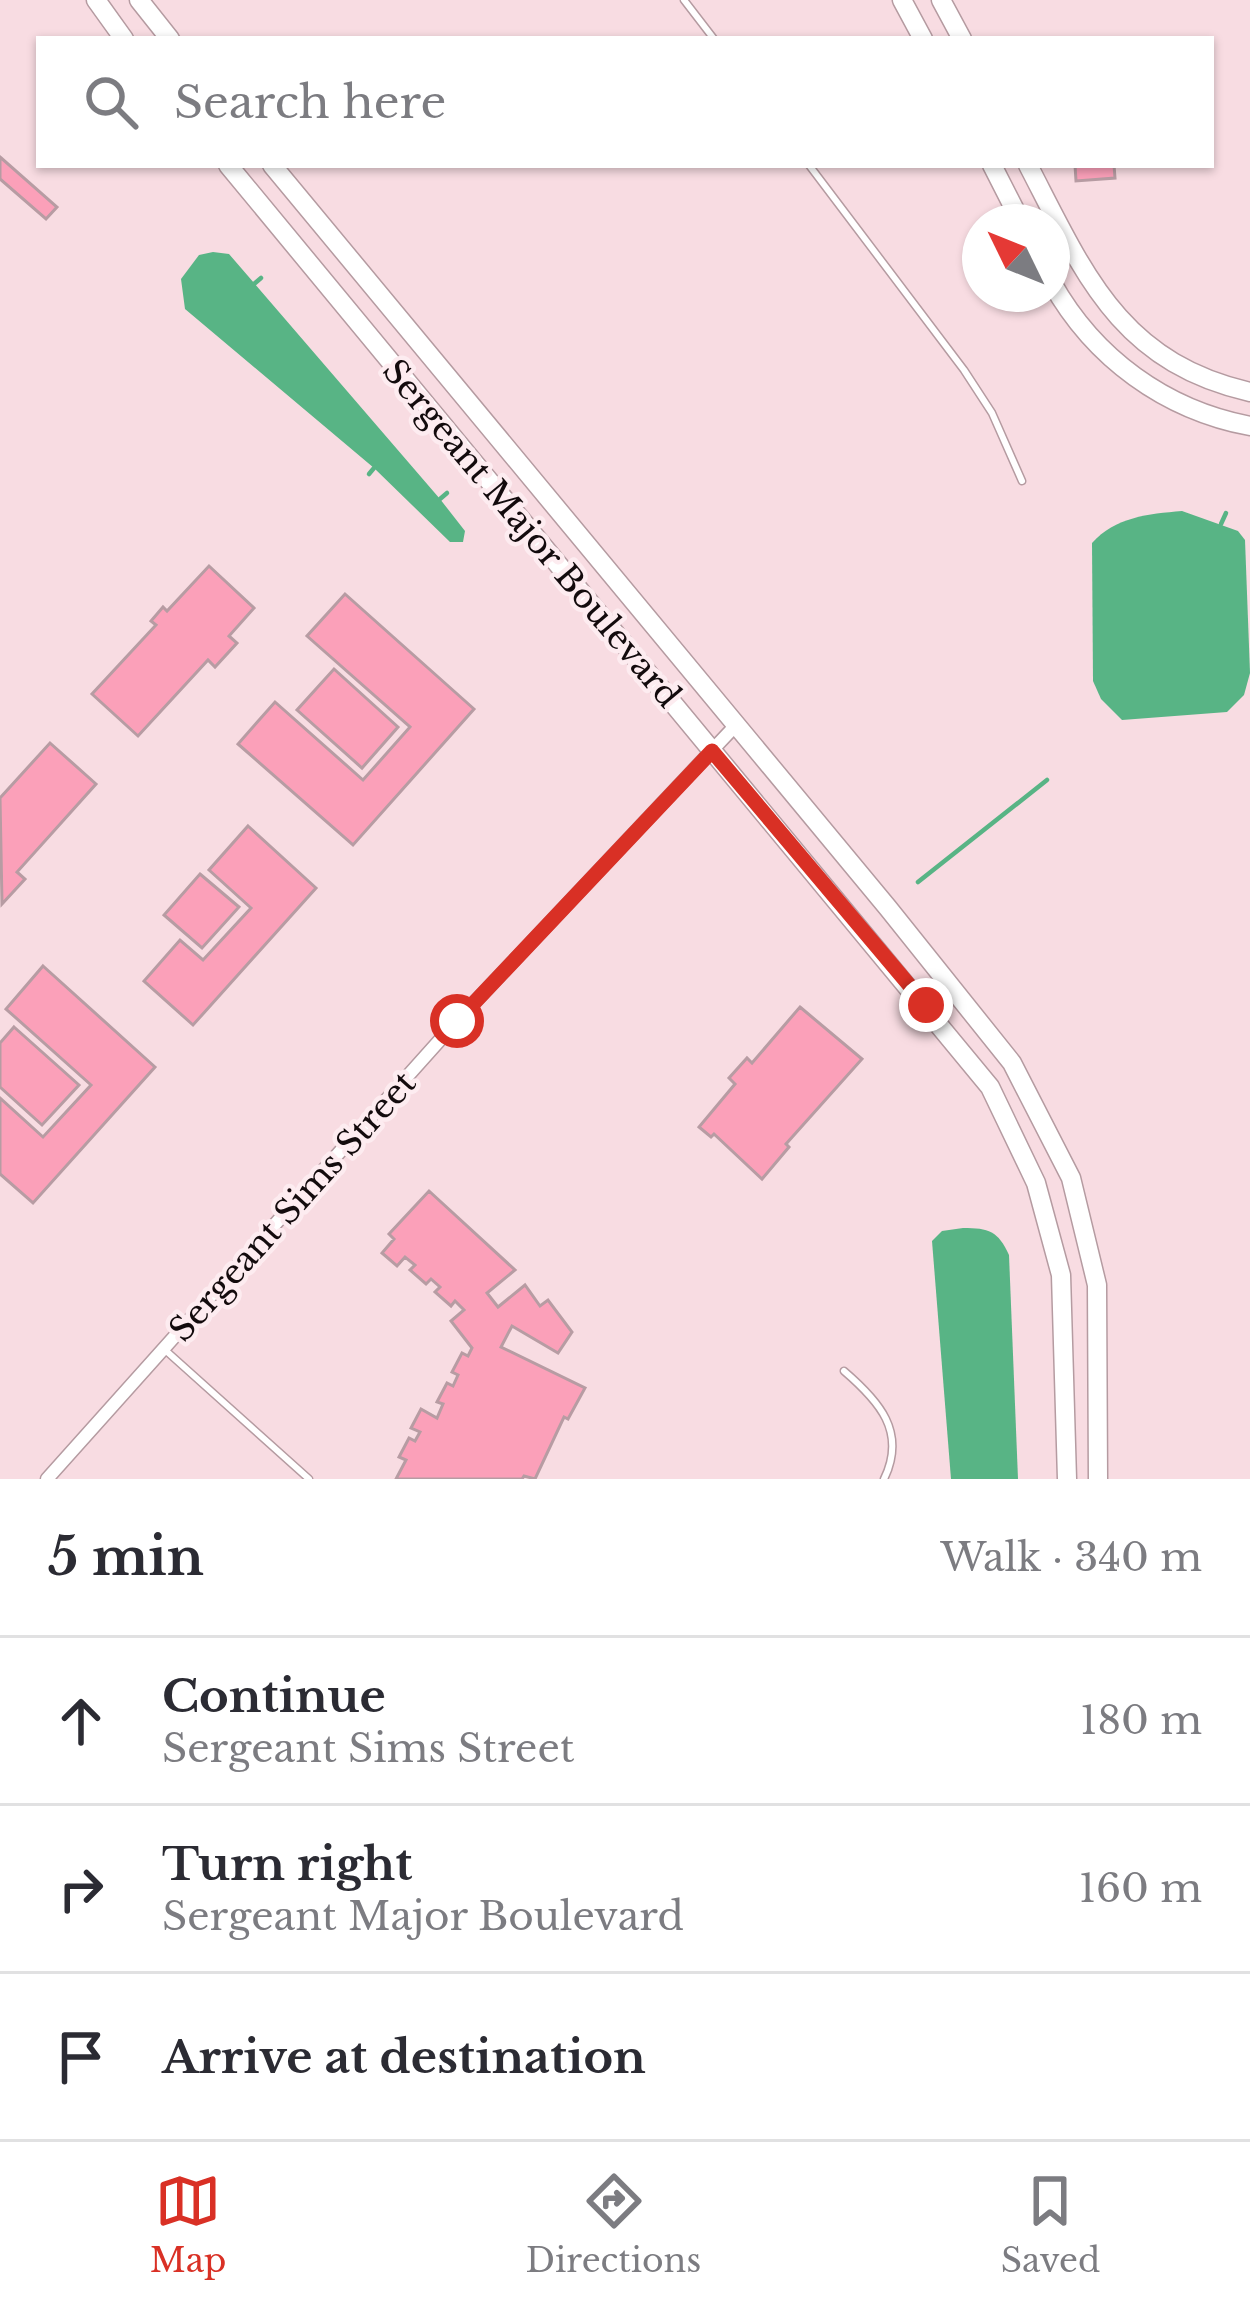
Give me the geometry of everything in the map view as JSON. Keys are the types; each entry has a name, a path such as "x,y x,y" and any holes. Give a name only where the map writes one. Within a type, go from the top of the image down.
{"street":[{"path":"96,0 122,36"},
{"path":"139,0 168,36"},
{"path":"902,0 921,36"},
{"path":"941,0 960,36"},
{"name":"Sergeant Major Boulevard","path":"230,168 990,1087 1036,1183 1061,1275 1066,1479"},
{"name":"Sergeant Major Boulevard","path":"274,168 1012,1063 1071,1178 1097,1285 1098,1479"},
{"path":"994,168 1012,204"},
{"path":"1030,168 1089,282 1117,317 1183,368 1250,392"},
{"path":"1070,309 1092,340 1130,374 1193,410 1250,426"},
{"name":"Sergeant Sims Street","path":"47,1479 457,1021 736,725"},
{"path":"1067,1458 1097,1455"}],"lane":[{"path":"684,0 712,36"},
{"path":"811,168 964,370 992,412 1022,481"},
{"path":"164,1349 309,1479"},
{"path":"844,1371 875,1397 887,1416 893,1443 884,1479"}],"shaded area":[{"path":"229,254 440,499 465,531 463,542 450,542 374,468 185,309 181,279 199,255"},
{"path":"1182,511 1238,531 1245,540 1250,673 1244,695 1227,712 1122,720 1101,699 1093,681 1092,543 1122,522"},
{"path":"942,1231 992,1232 1009,1255 1018,1479 951,1479 932,1241"}],"building":[{"path":"0,157 57,207 46,219 0,179"},
{"path":"1075,168 1114,168 1115,178 1076,181"},
{"path":"209,566 254,608 229,636 237,643 215,667 208,660 138,736 92,694 156,625 151,621 163,607 167,611"},
{"path":"345,594 474,709 353,845 238,744 275,702 363,780 410,727 307,636"},
{"path":"334,669 398,727 362,768 297,710"},
{"path":"50,743 96,784 17,872 25,879 2,904 0,798"},
{"path":"248,826 316,888 193,1025 144,981 180,940 203,960 251,908 209,870"},
{"path":"200,874 239,907 202,948 164,915"},
{"path":"43,966 155,1067 33,1203 0,1174 0,1098 43,1137 91,1085 6,1009"},
{"path":"800,1007 862,1059 786,1144 789,1147 762,1179 714,1134 711,1137 699,1127 735,1084 729,1078 747,1058 752,1063"},
{"path":"14,1027 79,1085 42,1125 0,1087 0,1043"},
{"path":"429,1191 515,1270 487,1293 498,1307 525,1285 540,1306 548,1300 572,1332 558,1353 512,1326 501,1347 585,1388 568,1419 564,1417 535,1479 396,1479 406,1460 399,1457 409,1438 415,1441 420,1432 411,1428 421,1409 437,1418 443,1404 437,1402 447,1383 453,1386 458,1375 452,1372 462,1353 468,1356 472,1348 451,1321 464,1310 435,1292 440,1287 431,1279 426,1284 410,1270 415,1265 405,1257 397,1266 382,1253 394,1239 389,1234"}],"waterway":[{"path":"254,284 261,278"},
{"path":"369,474 374,468"},
{"path":"440,499 447,493"},
{"path":"1221,524 1226,513"},
{"path":"918,882 1047,780"}],"route":[{"path":"457,1021 712,751 926,1005"}]}
